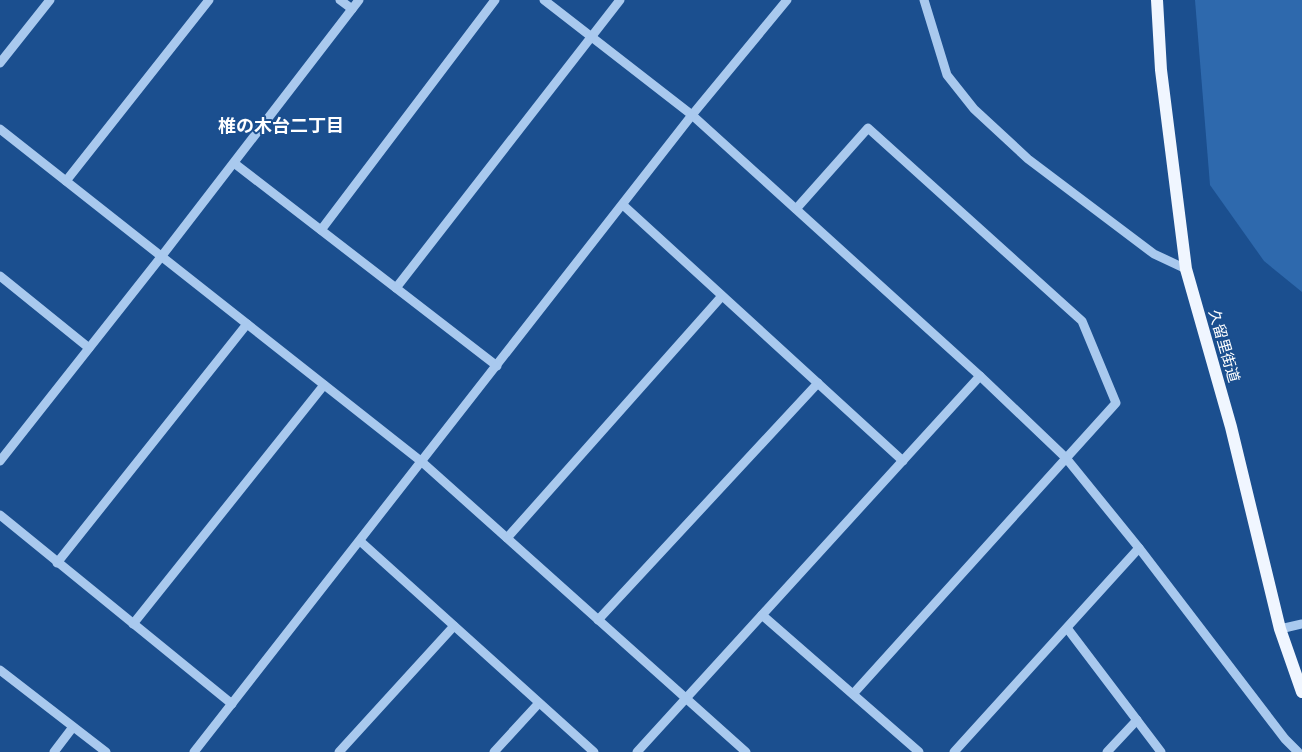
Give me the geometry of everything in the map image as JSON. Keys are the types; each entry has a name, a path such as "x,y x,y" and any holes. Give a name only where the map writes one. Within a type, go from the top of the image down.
{"main road":[{"name":"久留里街道","path":"1157,0 1161,70 1186,269 1230,427 1280,629 1302,692"}],"street":[{"path":"0,63 50,0"},
{"path":"66,181 209,0"},
{"path":"340,0 352,9"},
{"path":"0,461 161,257 359,0"},
{"path":"321,230 495,0"},
{"path":"544,0 692,115 980,376 1066,458 1139,548 1285,740 1298,752"},
{"path":"396,288 620,0"},
{"path":"194,752 692,115 787,0"},
{"path":"924,0 946,75 974,109 1043,171 1154,254 1186,269"},
{"path":"796,209 868,128 1082,321 1116,403 852,694"},
{"path":"0,129 422,462 746,752"},
{"path":"234,162 497,366"},
{"path":"623,205 903,461"},
{"path":"0,276 89,348"},
{"path":"507,538 722,296"},
{"path":"57,563 247,324"},
{"path":"637,752 980,376"},
{"path":"598,620 818,383"},
{"path":"133,624 324,385"},
{"path":"0,515 232,704"},
{"path":"360,541 594,752"},
{"path":"954,752 1139,548"},
{"path":"762,615 920,752"},
{"path":"1280,629 1302,624"},
{"path":"340,752 454,626"},
{"path":"1067,628 1161,752"},
{"path":"0,670 106,752"},
{"path":"494,752 539,703"},
{"path":"1107,752 1137,720"},
{"path":"54,752 73,727"}],"shaded area":[{"path":"1195,0 1302,0 1302,292 1264,261 1210,185"}],"district":[{"name":"椎の木台二丁目","path":"281,126"}]}
